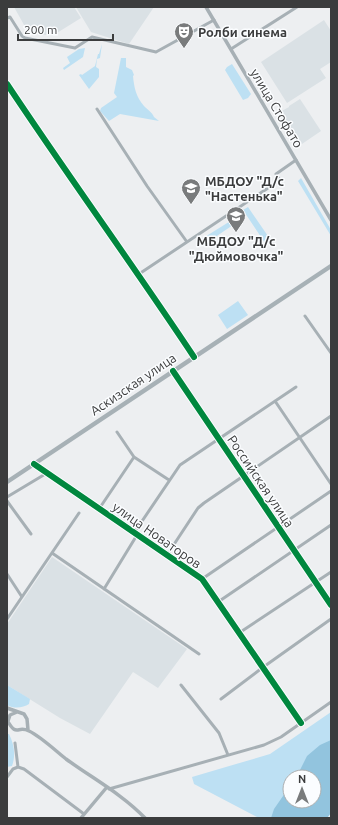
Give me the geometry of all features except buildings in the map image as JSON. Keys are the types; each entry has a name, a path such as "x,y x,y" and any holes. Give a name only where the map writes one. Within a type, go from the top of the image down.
{"main road":[{"name":"Аскизская улица","path":"7,482 331,266"}],"street":[{"name":"улица Стофато","path":"206,7 331,220"},
{"path":"231,49 297,7"},
{"path":"7,18 10,16 22,36 25,38 74,48 92,38 156,52 214,20"},
{"path":"7,84 77,188 139,274 194,357"},
{"path":"97,110 186,242"},
{"path":"139,274 280,180 276,174 296,160"},
{"path":"305,316 331,353"},
{"name":"Российская улица","path":"173,370 331,604"},
{"path":"136,534 180,465 296,387"},
{"path":"275,401 331,484"},
{"path":"167,555 198,508 331,416"},
{"path":"117,432 134,457 170,480"},
{"path":"99,508 134,457"},
{"name":"улица Новаторов","path":"34,464 202,579 301,723"},
{"path":"7,497 47,473"},
{"path":"202,579 331,491"},
{"path":"7,501 31,534"},
{"path":"7,619 79,513"},
{"path":"218,602 331,525"},
{"name":"улица Новаторов","path":"104,589 136,534"},
{"path":"52,553 198,654"},
{"path":"239,633 331,572"},
{"path":"7,574 22,597"},
{"path":"221,699 331,619"},
{"path":"181,685 219,733 228,756"},
{"path":"81,818 108,788 264,745 281,737 331,702"},
{"path":"7,708 24,714 28,730"},
{"path":"17,712 10,715 8,721 12,729 28,730 130,803 145,818"},
{"path":"20,730 25,727 27,722"},
{"path":"15,743 18,768"},
{"path":"7,770 18,768 24,769 84,814"},
{"path":"7,777 13,770"}],"shaded area":[{"path":"14,7 74,7 81,18 52,36 28,32"},
{"path":"76,7 154,7 129,44 91,32"},
{"path":"324,20 331,31 331,62 320,69 326,78 287,103 261,62"},
{"path":"102,44 100,58 97,59 96,67 99,69 99,77 89,89 79,75 82,75 95,66 98,54"},
{"path":"85,48 83,57 64,70 63,68 70,63 67,57 79,49"},
{"path":"121,58 126,58 126,67 132,70 135,88 139,99 159,121 120,114 109,121 100,111 101,108 117,97 114,93"},
{"path":"232,64 251,94 248,98 243,100 225,70"},
{"path":"300,99 321,131 299,146 278,113"},
{"path":"301,178 331,230 331,236 298,181"},
{"path":"248,207 270,239 265,243 243,210"},
{"path":"232,220 234,223 233,225 202,246 200,240"},
{"path":"238,301 248,315 227,329 218,315"},
{"path":"52,557 187,649 158,688 133,672 90,734 60,718 7,685 7,624"},
{"path":"7,685 30,699 29,704 18,708 7,705"},
{"path":"331,712 331,813 327,818 259,818 194,784 192,777 270,754"},
{"path":"7,734 9,734 12,742 14,754 12,766 7,767"},
{"path":"331,740 331,813 327,818 271,818 274,809 282,798 282,809 322,809 322,769 300,769 307,756 320,745"}],"cycle path":[{"path":"7,84 194,357"},
{"path":"173,371 331,605"},
{"path":"34,464 202,579 301,723"}],"place":[{"name":"Ролби синема","path":"184,49"},
{"name":"МБДОУ \"Д/с \"Настенька\"","path":"191,205"},
{"name":"МБДОУ \"Д/с \"Дюймовочка\"","path":"236,233"}]}
